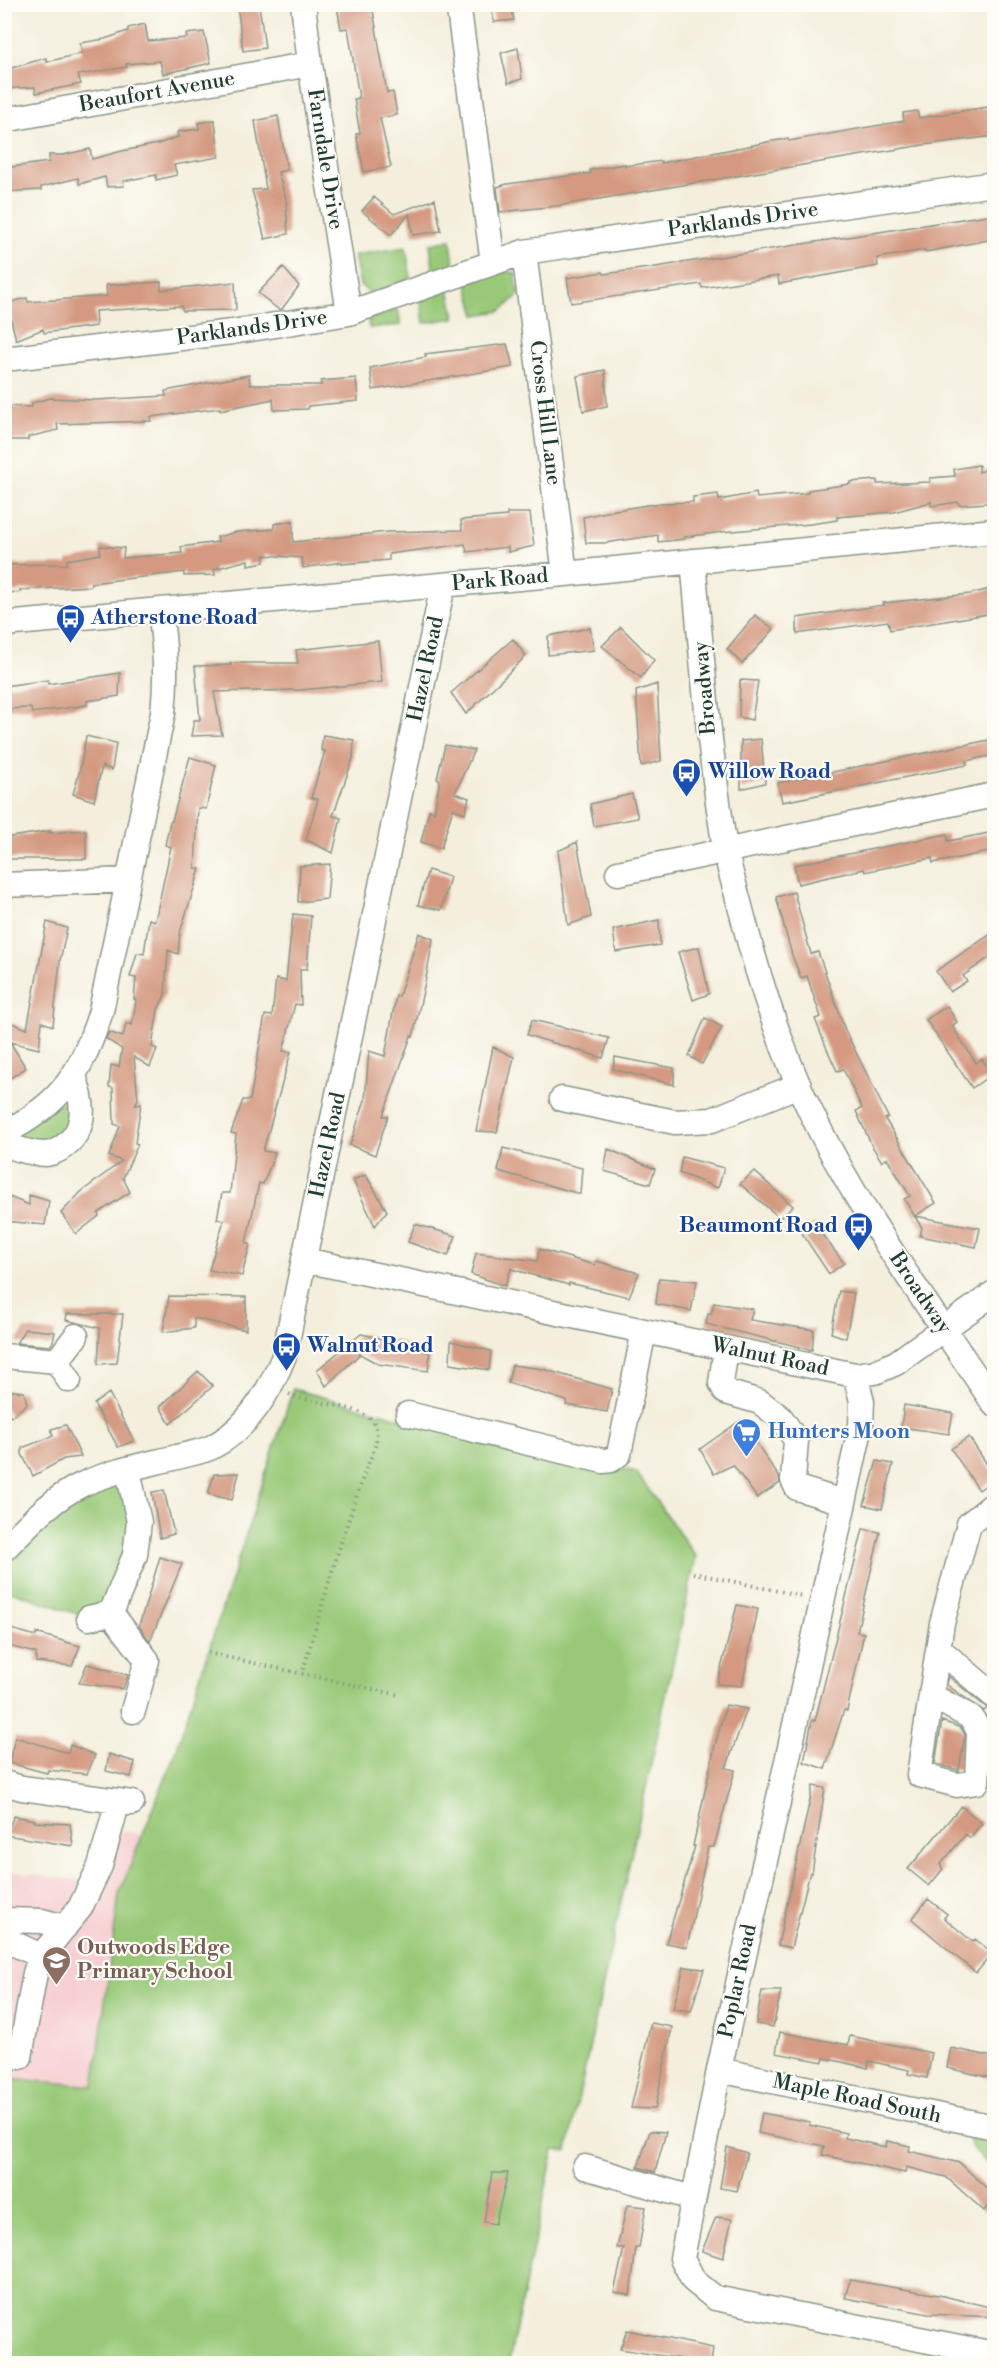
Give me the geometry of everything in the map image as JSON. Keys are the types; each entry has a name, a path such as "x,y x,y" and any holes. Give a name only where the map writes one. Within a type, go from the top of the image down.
{"street":[{"name":"Farndale Drive","path":"303,4 310,64 349,313"},
{"path":"459,10 493,263"},
{"name":"Beaufort Avenue","path":"4,120 310,64"},
{"name":"Parklands Drive","path":"4,360 232,332 349,313 524,252 994,184"},
{"name":"Cross Hill Lane","path":"524,252 565,574"},
{"name":"Park Road","path":"4,624 565,574 994,531"},
{"name":"Broadway","path":"693,561 709,740 725,850 776,1026 799,1085 834,1155 887,1245 994,1404"},
{"name":"Hazel Road","path":"4,1549 41,1511 81,1485 212,1447 236,1430 257,1407 273,1384 284,1356 444,585"},
{"path":"4,1133 41,1111 61,1093 74,1076 90,1047 101,1011 163,713 167,677 160,610"},
{"path":"618,873 994,795"},
{"path":"4,885 127,880"},
{"path":"4,1144 25,1151 46,1154 62,1150 78,1133 82,1112 81,1096 74,1076"},
{"path":"562,1099 675,1122 712,1120 799,1085"},
{"name":"Walnut Road","path":"304,1260 855,1375 875,1372 896,1363 944,1328"},
{"path":"944,1328 994,1293"},
{"path":"408,1414 603,1461 611,1460 619,1454 644,1331"},
{"path":"4,1356 63,1370 76,1336"},
{"path":"726,1348 721,1383 726,1392 760,1402 781,1418 796,1440 793,1480 797,1488 843,1502"},
{"name":"Poplar Road","path":"855,1375 862,1401 861,1425 820,1600 719,2070 682,2258 694,2282 715,2298 994,2354"},
{"path":"128,1470 139,1522 135,1555 108,1621 147,1660 133,1711"},
{"path":"932,1696 942,1623 969,1524 994,1504"},
{"path":"940,1650 993,1695"},
{"path":"4,1784 125,1802 105,1847 100,1866 80,1908 41,1956 35,1973 20,2057"},
{"path":"4,1920 42,1921 65,1927"},
{"path":"4,1939 41,1956"},
{"name":"Maple Road South","path":"719,2070 994,2127"},
{"path":"585,2167 692,2198"}],"path":[{"path":"273,1384 291,1395 361,1413 374,1423 377,1431 375,1444 355,1499 302,1674"},
{"path":"693,1573 820,1600"},
{"path":"208,1653 399,1695"}],"shaded area":[{"name":"Outwoods Edge Primary School","path":"100,1826 143,1835 119,1894 94,2086 5,2078 5,1871 84,1881"}],"green space":[{"path":"451,240 454,267 434,275 430,244"},
{"path":"406,247 411,280 370,293 360,285 354,255"},
{"path":"500,270 515,273 519,295 501,311 476,315 467,283"},
{"path":"449,289 455,318 424,323 421,300"},
{"path":"398,309 401,325 369,328 368,320"},
{"path":"81,1096 61,1150 5,1133 41,1111"},
{"path":"293,1389 404,1419 636,1472 696,1557 567,2151 554,2150 509,2361 521,2363 5,2363 4,2078 94,2086 119,1894 176,1751"},
{"path":"128,1470 139,1522 111,1613 89,1618 5,1589 5,1549 41,1511"},
{"path":"961,2121 994,2127 994,2171 972,2147"}],"building":[{"path":"237,4 259,4 265,48 243,51"},
{"path":"372,4 387,93 393,92 397,115 380,118 391,167 364,172 356,134 360,133 354,99 359,98 348,28 341,29 337,7"},
{"path":"491,4 511,4 514,20 494,22"},
{"path":"145,24 148,41 187,38 186,34 204,32 211,63 163,74 160,61 126,64 127,67 78,75 81,84 36,93 35,87 4,89 4,70 46,58 47,62 82,53 80,43 105,39 128,31 128,28"},
{"path":"518,48 522,79 508,83 501,53"},
{"path":"994,106 994,136 923,145 557,206 500,212 497,187 507,184 591,173 590,170 625,164 625,166 661,161 661,163 773,141 788,139 789,141 904,121 903,113 917,111 919,118"},
{"path":"278,116 287,170 278,172 287,203 288,234 265,239 252,190 266,189 255,121"},
{"path":"215,120 219,157 174,165 177,175 156,180 156,175 123,181 124,186 107,187 105,177 79,184 78,178 41,187 41,190 4,192 4,168 49,162 49,155 63,155 90,149 92,159 158,144 178,137 177,132 199,129 198,123"},
{"path":"374,197 394,214 435,199 441,231 413,235 409,214 391,235 362,211"},
{"path":"994,214 994,239 877,258 878,266 779,284 778,276 702,288 701,284 571,303 567,278 649,268"},
{"path":"283,267 299,286 279,310 258,293"},
{"path":"161,282 161,290 235,282 236,310 183,311 181,306 95,311 96,326 44,333 43,329 16,340 7,303 27,298 28,302 107,296 106,285"},
{"path":"507,344 513,367 373,390 370,368 426,357 425,354"},
{"path":"605,370 607,406 583,411 577,376"},
{"path":"249,375 250,385 321,385 321,381 356,378 358,401 308,406 308,409 274,410 273,399 220,410 220,408 151,417 151,421 57,424 58,430 28,437 28,440 9,440 7,406 32,407 32,403 50,398 96,400 166,396 165,391"},
{"path":"979,465 979,472 994,468 994,500 987,503 959,505 958,502 931,506 931,502 894,512 837,517 837,520 811,524 722,532 685,537 685,539 658,542 658,535 605,543 586,543 583,517 615,510 661,503 693,502 693,497 718,494 719,500 756,493 757,498 808,493 808,490 850,484 850,482 877,480 877,484 930,482 930,478 955,476 954,469"},
{"path":"507,513 530,513 534,546 508,552 508,547 467,552 465,544 389,554 389,560 342,564 342,562 303,568 302,558 265,555 264,562 248,565 248,560 214,569 215,575 184,576 184,572 91,583 91,586 4,593 4,565 67,564 67,560 100,554 100,546 124,548 123,558 182,553 181,547 218,542 217,537 236,532 274,529 274,524 293,521 293,542 388,532 462,530 461,520 507,516"},
{"path":"994,588 994,613 890,630 888,621 797,634 797,618 884,605 883,603 970,594"},
{"path":"755,615 774,629 742,664 727,649"},
{"path":"621,627 654,660 641,678 602,646"},
{"path":"590,628 594,650 548,655 548,636"},
{"path":"513,639 526,656 466,714 451,693"},
{"path":"378,641 382,682 301,690 214,692 222,735 191,736 194,720 200,720 195,666 231,665 230,663 298,663 296,650"},
{"path":"120,673 119,696 87,701 87,705 32,713 31,708 4,709 4,686 48,680 48,684"},
{"path":"740,680 758,681 752,720 739,717"},
{"path":"657,684 661,761 641,766 636,691"},
{"path":"323,735 354,740 353,758 333,816 341,818 333,853 306,840 318,799 311,798 325,751 321,750"},
{"path":"86,736 116,743 112,770 102,766 94,801 73,794"},
{"path":"761,739 765,783 741,789 741,741"},
{"path":"994,739 994,755 966,761 967,765 782,802 778,783"},
{"path":"445,745 474,750 455,793 469,798 465,813 453,809 441,848 421,842 429,810 434,812 440,780 437,779"},
{"path":"190,757 216,765 206,809 198,808 195,868 200,869 180,933 178,954 168,950 165,995 158,1010 152,1047 157,1049 150,1067 134,1057 138,1099 135,1105 141,1104 135,1143 138,1144 123,1178 130,1192 98,1213 99,1216 76,1234 61,1213 81,1192 122,1161 109,1156 120,1126 114,1124 113,1088 109,1087 111,1065 119,1067 122,1049 106,1039 109,1032 123,1037 126,1024 132,1024 132,1026 136,1000 134,999 136,978 130,977 137,953 144,954 149,919 155,921 171,847 165,845"},
{"path":"632,794 638,818 594,826 590,804"},
{"path":"86,830 86,859 4,859 4,838 50,831 49,833"},
{"path":"994,832 994,851 933,863 932,858 865,872 864,869 798,884 794,865 947,834 948,841"},
{"path":"577,842 591,917 568,925 558,851"},
{"path":"330,864 327,899 298,902 300,866"},
{"path":"428,870 450,877 441,910 418,905"},
{"path":"794,892 811,954 818,952 845,1030 888,1117 885,1119 936,1203 915,1216 980,1228 976,1247 920,1236 922,1228 904,1199 910,1196 887,1158 882,1162 872,1146 856,1111 862,1108 843,1069 837,1071 815,1019 821,1017 807,976 801,978 792,955 776,897"},
{"path":"293,914 311,916 307,969 300,969 301,1005 295,1004 283,1051 291,1052 263,1151 275,1153 263,1184 259,1183 246,1243 250,1244 242,1276 209,1270 224,1220 217,1219 222,1193 230,1193 236,1134 231,1133 243,1100 250,1100 265,1015 272,1016 276,979 286,981"},
{"path":"659,920 660,945 616,952 613,930"},
{"path":"47,922 67,928 60,961 53,1026 42,1022 39,1049 10,1042 26,1068 4,1082 4,1034 8,1039 12,1023 27,1029"},
{"path":"994,932 994,954 963,976 967,981 950,992 936,971"},
{"path":"419,933 433,939 427,973 413,1037 411,1036 383,1116 388,1116 375,1155 350,1145 365,1100 369,1051 385,1056 396,996 399,996"},
{"path":"699,947 709,994 693,1000 678,952"},
{"path":"947,1006 957,1022 952,1026 976,1063 982,1059 992,1074 972,1088 926,1020"},
{"path":"705,1018 722,1027 702,1064 689,1056"},
{"path":"532,1020 609,1038 603,1058 527,1035"},
{"path":"493,1047 514,1057 497,1132 476,1131"},
{"path":"615,1057 674,1068 674,1085 613,1069"},
{"path":"503,1148 582,1168 580,1194 498,1171"},
{"path":"608,1149 655,1169 650,1184 604,1171"},
{"path":"682,1157 724,1168 718,1188 679,1173"},
{"path":"754,1171 793,1206 780,1218 740,1184"},
{"path":"366,1175 387,1211 375,1226 353,1180"},
{"path":"4,1195 29,1205 29,1195 49,1201 45,1225 4,1221"},
{"path":"415,1224 456,1236 448,1256 408,1242"},
{"path":"814,1224 844,1263 829,1274 801,1232"},
{"path":"539,1249 595,1265 596,1261 639,1273 629,1297 569,1283 569,1285 511,1269 505,1286 471,1274 476,1253 537,1261"},
{"path":"659,1278 697,1281 691,1311 656,1304"},
{"path":"839,1291 854,1293 846,1338 831,1333"},
{"path":"169,1296 246,1297 246,1330 194,1318 194,1328 163,1332"},
{"path":"714,1303 753,1309 750,1320 814,1330 812,1350 706,1324"},
{"path":"67,1314 123,1314 117,1363 98,1364 100,1328 66,1320"},
{"path":"25,1329 55,1332 53,1342 50,1346 16,1343"},
{"path":"361,1334 394,1340 430,1353 428,1371 378,1364 360,1354 326,1386 317,1370"},
{"path":"451,1341 491,1351 489,1370 450,1364"},
{"path":"512,1365 543,1369 612,1389 607,1412 566,1405 567,1401 508,1383"},
{"path":"198,1371 213,1386 170,1424 160,1407"},
{"path":"4,1390 24,1392 27,1404 11,1417 4,1406"},
{"path":"109,1393 134,1441 118,1447 94,1404"},
{"path":"904,1405 953,1413 949,1434 901,1427"},
{"path":"741,1420 779,1477 780,1483 757,1498 733,1465 714,1474 700,1449"},
{"path":"66,1425 81,1457 64,1459 33,1476 22,1454 22,1448 53,1436 51,1429"},
{"path":"969,1437 994,1475 994,1479 979,1490 951,1449"},
{"path":"877,1461 893,1464 882,1509 864,1505"},
{"path":"239,1473 232,1500 208,1494 214,1474"},
{"path":"164,1490 174,1534 160,1538 152,1492"},
{"path":"863,1529 880,1532 857,1632 864,1633 847,1711 844,1710 825,1769 804,1762 812,1720 815,1721"},
{"path":"160,1557 182,1564 150,1641 139,1626"},
{"path":"737,1605 758,1609 742,1686 717,1684"},
{"path":"4,1627 36,1636 36,1633 80,1646 72,1666 36,1662 36,1653 4,1645"},
{"path":"87,1664 128,1675 123,1689 79,1683"},
{"path":"948,1676 987,1708 984,1711 947,1685"},
{"path":"726,1705 747,1709 726,1768 735,1770 714,1847 708,1847 687,1947 666,1943 695,1846 693,1846 714,1749"},
{"path":"942,1721 961,1728 965,1735 959,1770 935,1764"},
{"path":"15,1737 68,1753 70,1745 95,1755 87,1774 48,1770 47,1773 9,1763"},
{"path":"109,1754 135,1762 131,1777 106,1771"},
{"path":"813,1786 825,1788 812,1873 810,1872 791,1948 778,1945"},
{"path":"961,1806 982,1823 970,1838 966,1834 940,1865 943,1869 929,1886 908,1869"},
{"path":"14,1816 35,1820 34,1822 70,1824 73,1846 5,1835"},
{"path":"928,1899 947,1914 944,1918 973,1942 975,1939 993,1953 976,1973 912,1919"},
{"path":"684,1967 704,1969 691,2011 673,2009"},
{"path":"762,1991 781,1991 773,2027 756,2024"},
{"path":"651,2023 672,2027 655,2109 631,2108"},
{"path":"780,2032 848,2045 850,2036 932,2053 927,2078 908,2074 909,2070 869,2061 868,2068 824,2058 823,2062 776,2053"},
{"path":"951,2048 994,2057 992,2078 947,2068"},
{"path":"762,2113 810,2122 809,2125 846,2133 845,2138 886,2147 887,2141 910,2146 909,2151 960,2163 994,2195 994,2199 984,2211 946,2177 906,2167 905,2173 822,2155 824,2146 758,2133"},
{"path":"650,2131 666,2132 655,2172 638,2167"},
{"path":"727,2147 747,2153 737,2191 720,2188"},
{"path":"492,2173 508,2173 495,2224 484,2222"},
{"path":"627,2205 646,2207 639,2248 636,2248 630,2295 614,2292 624,2248 617,2248"},
{"path":"716,2217 732,2219 723,2258 702,2251"},
{"path":"850,2280 939,2295 994,2308 994,2317 928,2314 845,2298"},
{"path":"627,2330 713,2348 711,2364 620,2349"}],"place":[{"name":"Atherstone Road","path":"70,644"},
{"name":"Willow Road","path":"687,798"},
{"name":"Beaumont Road","path":"859,1252"},
{"name":"Walnut Road","path":"286,1372"},
{"name":"Hunters Moon","path":"747,1458"},
{"name":"Outwoods Edge Primary School","path":"56,1986"}]}
